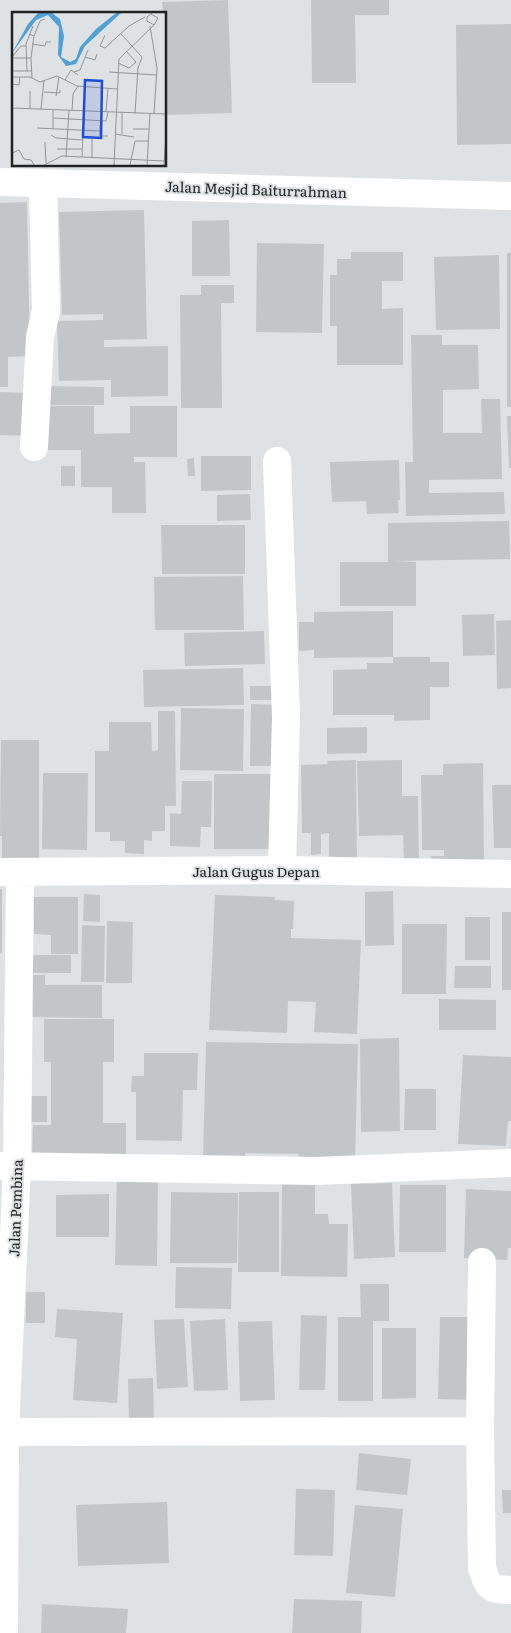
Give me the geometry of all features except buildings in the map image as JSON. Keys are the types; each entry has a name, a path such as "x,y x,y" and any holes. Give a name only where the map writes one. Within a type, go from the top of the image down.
{"street":[{"name":"Jalan Mesjid Baiturrahman","path":"0,182 511,196"},
{"path":"34,447 40,337 46,312 43,183"},
{"path":"277,461 286,717 282,870"},
{"name":"Jalan Gugus Depan","path":"10,873 282,870 511,874"},
{"name":"Jalan Pembina","path":"4,1633 2,1432 9,1166 10,873"},
{"path":"9,1166 316,1170 511,1163"},
{"path":"482,1262 480,1431 482,1568 487,1584 495,1589 511,1590"},
{"path":"2,1432 480,1431"}]}
